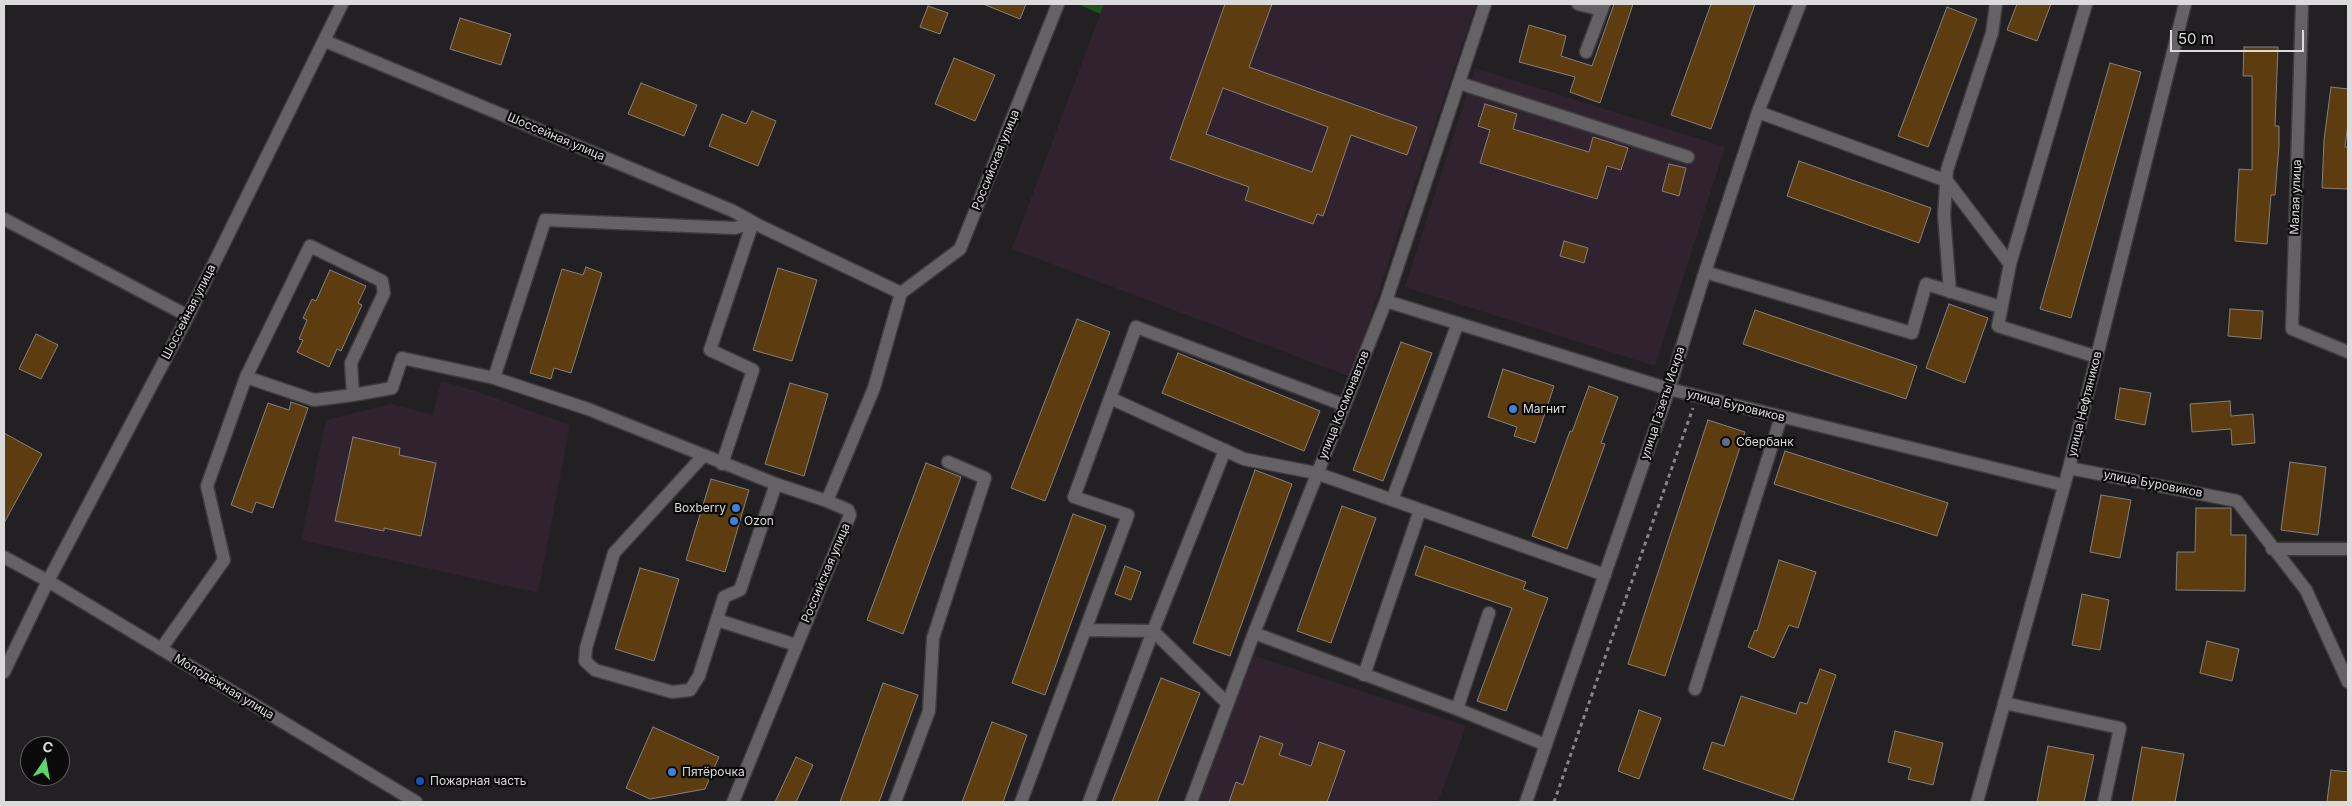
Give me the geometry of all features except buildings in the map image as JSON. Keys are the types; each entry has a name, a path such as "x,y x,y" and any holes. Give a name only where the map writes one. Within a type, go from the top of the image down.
{"street":[{"name":"Шоссейная улица","path":"4,672 48,581 188,316 342,4"},
{"name":"Российская улица","path":"901,293 960,249 1058,4"},
{"name":"улица Космонавтов","path":"1191,802 1227,703 1316,473 1386,301 1485,4"},
{"path":"1578,4 1603,7 1586,52"},
{"name":"улица Газеты Искра","path":"1526,802 1669,389 1705,272 1758,112 1800,4"},
{"path":"1950,292 1944,215 1947,170 1992,33 1996,4"},
{"path":"2086,4 2010,264 1998,326 2097,356"},
{"name":"улица Нефтяников","path":"1977,802 2069,468 2185,4"},
{"name":"Малая улица","path":"2302,4 2292,329 2348,352"},
{"name":"Шоссейная улица","path":"325,41 733,211 901,293"},
{"path":"1459,83 1688,157"},
{"path":"1758,112 1946,181 2010,264"},
{"path":"4,218 188,316"},
{"path":"494,378 545,220 734,228 753,222"},
{"path":"722,464 753,370 710,350 753,222"},
{"path":"161,649 224,560 207,486 246,377 310,246 382,281 384,293 351,363 354,395 314,400 246,377"},
{"path":"1705,272 1912,334 1926,284 2002,307"},
{"path":"827,501 874,388 901,293"},
{"name":"улица Буровиков","path":"1386,301 1669,389 2063,485"},
{"path":"1392,500 1458,324"},
{"path":"1021,802 1128,515 1074,497 1136,327 1344,405"},
{"name":"Российская улица","path":"354,395 392,388 402,358 494,378 588,409 722,464 848,510 850,515 733,802"},
{"path":"1110,398 1244,459 1316,473 1605,575"},
{"path":"1695,689 1781,416"},
{"path":"1089,802 1153,631 1225,450"},
{"path":"703,456 614,553 586,648 585,661 595,670 672,692 690,690 699,676 724,597 740,590 776,484"},
{"path":"896,802 928,712 933,638 985,478 948,462"},
{"name":"улица Буровиков","path":"2069,468 2237,501 2272,549"},
{"path":"1364,675 1420,510"},
{"path":"2272,549 2348,549"},
{"path":"2272,549 2306,590 2348,682"},
{"name":"Молодёжная улица","path":"4,557 48,581 161,649 397,798 416,802"},
{"path":"1456,709 1489,613"},
{"path":"717,620 796,645"},
{"path":"1085,630 1153,631 1227,703"},
{"path":"1254,633 1546,745"},
{"path":"2004,703 2120,728 2104,802"}],"path":[{"path":"1554,802 1697,396"}],"shaded area":[{"path":"1104,4 1476,5 1396,238 1351,377 1012,249"},
{"path":"1475,68 1725,147 1655,366 1405,287"},
{"path":"441,381 476,391 570,425 538,593 301,540 326,420 391,404 433,415"},
{"path":"1249,654 1466,726 1438,802 1194,802"}],"green space":[{"path":"1078,4 1104,4 1100,14"}],"place":[{"name":"Магнит","path":"1513,409"},
{"name":"Сбербанк","path":"1726,442"},
{"name":"Boxberry","path":"736,508"},
{"name":"Ozon","path":"734,521"},
{"name":"Пятёрочка","path":"672,772"},
{"name":"Пожарная часть","path":"420,781"}]}
